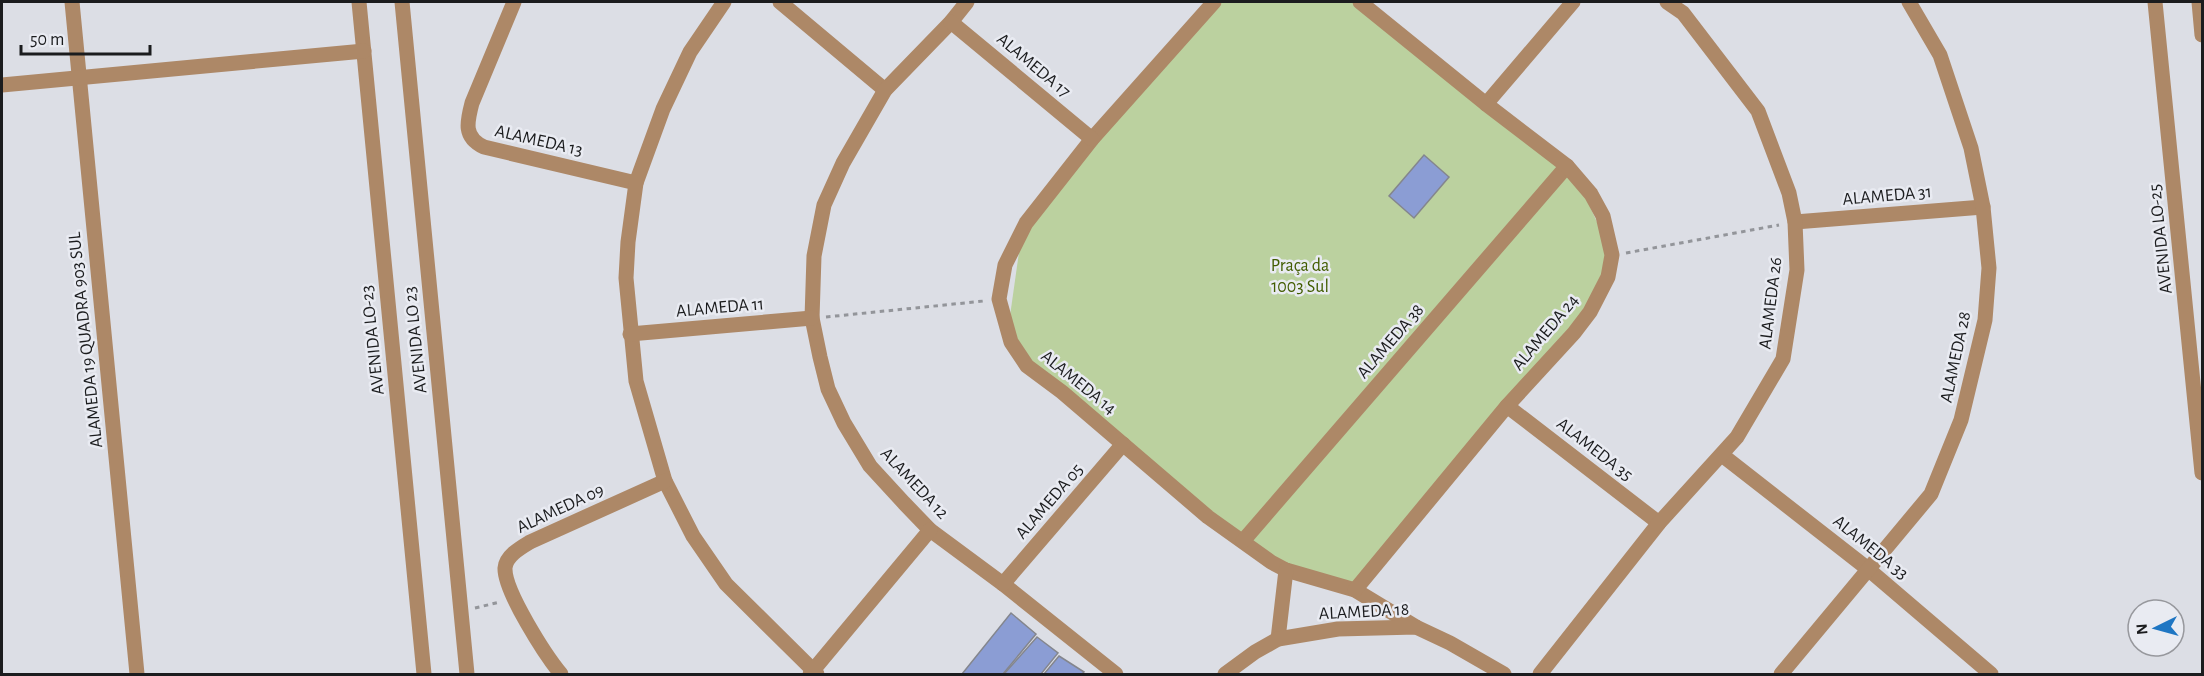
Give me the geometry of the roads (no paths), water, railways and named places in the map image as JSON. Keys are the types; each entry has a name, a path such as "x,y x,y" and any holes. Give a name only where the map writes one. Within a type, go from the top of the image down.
{"street":[{"name":"ALAMEDA 19 QUADRA 903 SUL","path":"72,2 137,675"},
{"name":"AVENIDA LO-23","path":"359,2 424,675"},
{"name":"AVENIDA LO 23","path":"402,2 467,675"},
{"name":"ALAMEDA 13","path":"514,2 472,103 468,118 469,135 475,143 484,147 636,183"},
{"path":"724,2 690,52 663,109 636,183 628,242 626,278 636,381 665,481 693,536 726,584 814,673 930,530"},
{"path":"780,2 885,90"},
{"name":"ALAMEDA 12","path":"967,2 951,22 885,90 843,163 824,205 814,256 812,318 828,389 844,423 870,466 930,530 1004,584 1116,675"},
{"name":"ALAMEDA 14","path":"1214,2 1092,139 1026,223 1005,265 999,299 1011,342 1027,366 1062,392 1208,516 1271,562 1286,570 1355,590"},
{"path":"1486,104 1573,2"},
{"name":"ALAMEDA 26","path":"1540,675 1659,523 1737,437 1783,359 1797,270 1795,222 1789,193 1758,111 1688,7 1667,2"},
{"name":"ALAMEDA 28","path":"1781,675 1931,494 1961,420 1985,320 1989,268 1983,207 1971,148 1940,55 1909,2"},
{"name":"AVENIDA LO-25","path":"2155,2 2202,473"},
{"path":"2199,2 2202,35"},
{"name":"ALAMEDA 24","path":"1355,590 1508,406 1574,333 1590,312 1608,278 1612,255 1603,216 1590,194 1567,166 1364,5"},
{"name":"ALAMEDA 17","path":"951,22 1092,139"},
{"path":"2,85 364,51"},
{"name":"ALAMEDA 38","path":"1243,542 1567,166"},
{"name":"ALAMEDA 31","path":"1795,222 1983,207"},
{"name":"ALAMEDA 11","path":"630,334 812,318"},
{"name":"ALAMEDA 35","path":"1508,406 1659,523"},
{"name":"ALAMEDA 05","path":"1004,584 1123,444"},
{"name":"ALAMEDA 33","path":"1722,454 1868,569 1991,675"},
{"name":"ALAMEDA 09","path":"561,675 552,664 513,596 505,570 507,561 521,547 665,481"},
{"path":"1278,639 1286,570"},
{"path":"1355,590 1416,627"},
{"name":"ALAMEDA 18","path":"1225,675 1255,652 1278,639 1338,629 1416,627 1450,643 1504,675"}],"park label":[{"name":"Praça da 1003 Sul","path":"1300,275"}]}
